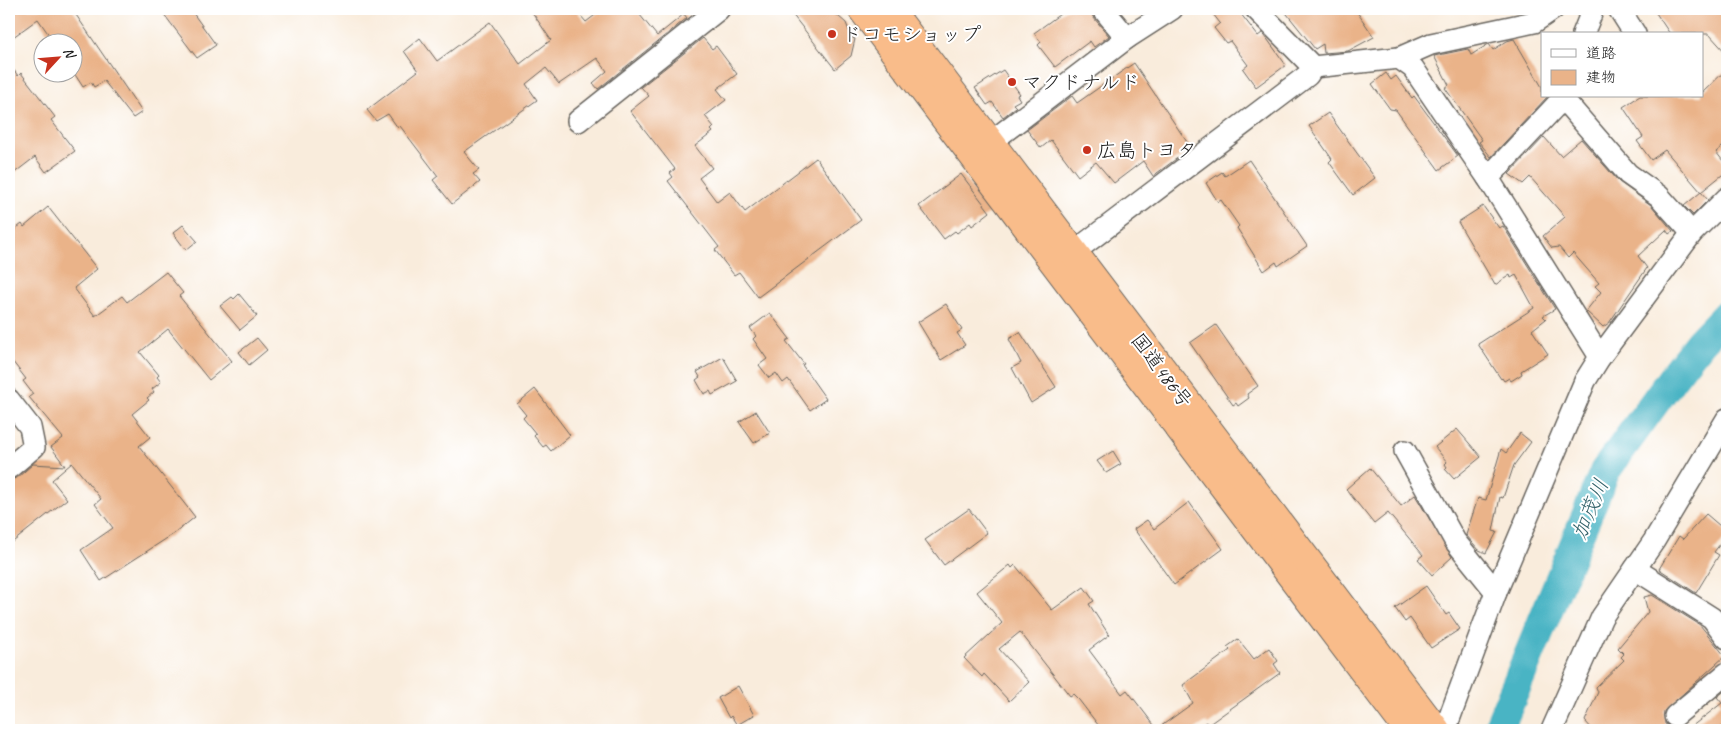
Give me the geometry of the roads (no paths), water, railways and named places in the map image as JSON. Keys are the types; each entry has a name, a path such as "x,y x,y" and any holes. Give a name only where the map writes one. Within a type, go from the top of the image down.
{"highway":[{"name":"国道486号","path":"862,9 982,149"},
{"name":"国道486号","path":"889,9 982,149 1065,259 1408,730"},
{"name":"国道486号","path":"1065,259 1436,730"}],"street":[{"path":"578,121 719,9"},
{"path":"1103,9 1127,38"},
{"path":"982,149 1127,38 1172,9"},
{"path":"1256,9 1313,67"},
{"path":"1313,67 1399,58 1432,44 1534,22 1553,9"},
{"path":"1584,32 1593,9"},
{"path":"1619,9 1634,32"},
{"path":"1399,58 1413,68 1488,178 1600,356"},
{"path":"1065,259 1294,87 1308,75 1313,67"},
{"path":"1488,178 1564,98 1628,174 1659,196 1692,233"},
{"path":"1445,730 1496,592 1585,381 1600,356 1692,233 1727,198"},
{"path":"9,400 30,427 34,447 9,468"},
{"path":"1552,730 1602,617 1635,569 1727,419"},
{"path":"1405,451 1455,541 1496,592"},
{"path":"1635,569 1712,618 1724,629"},
{"path":"1675,716 1727,673"}],"waterway":[{"name":"加茂川","path":"1498,730 1605,471 1700,342 1727,314"}],"place":[{"name":"ドコモショップ","path":"832,34"},
{"name":"マクドナルド","path":"1012,82"},
{"name":"広島トヨタ","path":"1087,150"}]}
